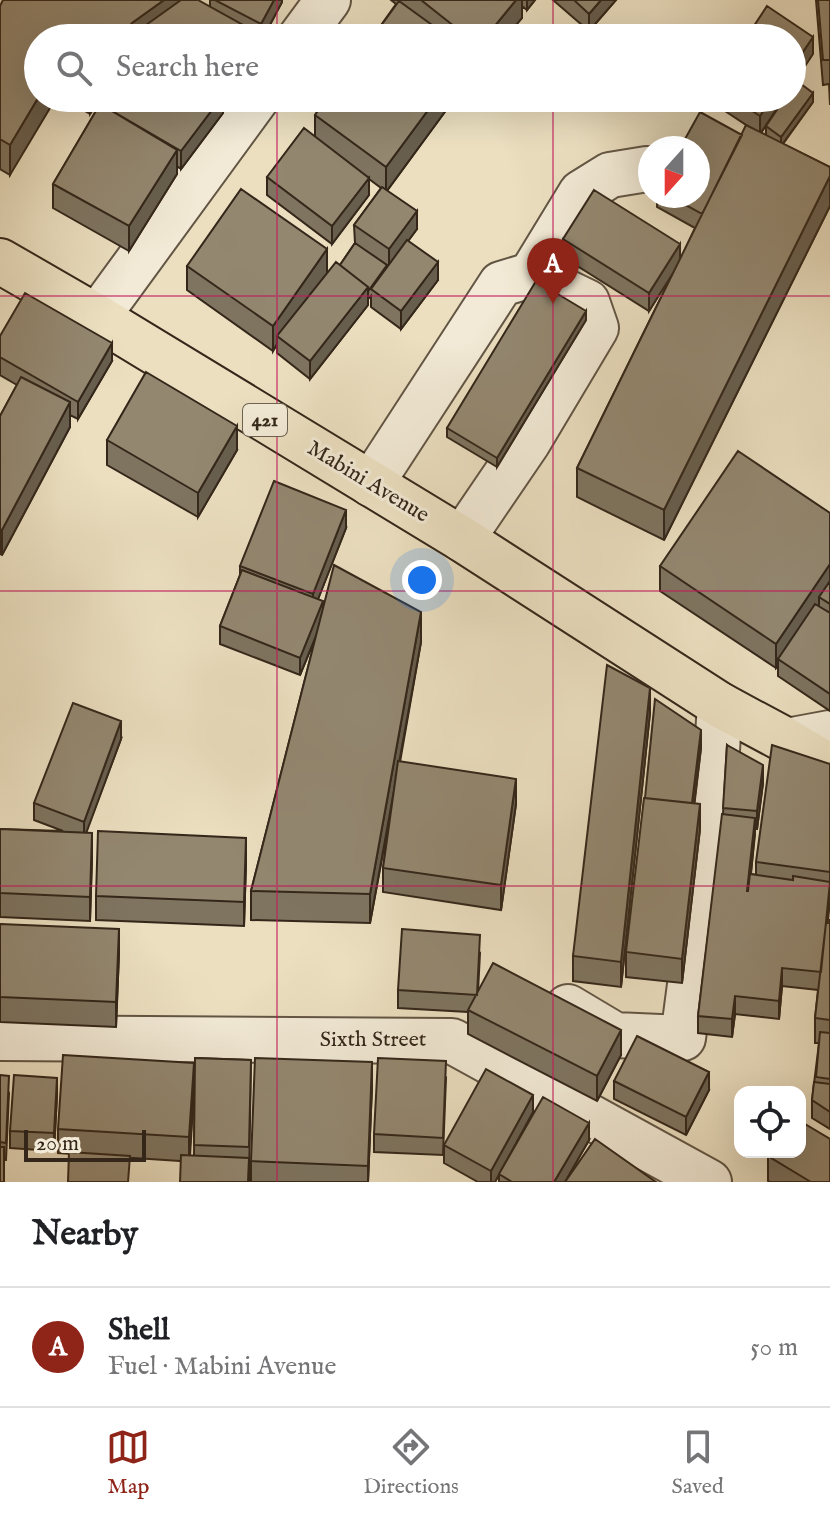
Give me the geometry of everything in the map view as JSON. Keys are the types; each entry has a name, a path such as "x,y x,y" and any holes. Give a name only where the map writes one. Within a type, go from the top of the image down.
{"main road":[{"name":"Mabini Avenue","path":"0,261 462,539 720,705"},
{"name":"421","path":"720,705 830,767"}],"street":[{"path":"310,24 328,0"},
{"path":"97,317 247,112"},
{"path":"371,484 501,284 531,275 581,193 610,175 638,170"},
{"path":"462,539 528,442 596,328 587,302 531,275"},
{"path":"538,990 615,1035 683,1038 713,810 720,705"},
{"path":"787,741 830,733"},
{"name":"Sixth Street","path":"0,1038 452,1041 709,1182"}],"building":[{"path":"3,0 164,0 131,24 24,24 24,112 30,112 10,145 0,139 0,6"},
{"path":"181,0 198,0 241,24 147,24"},
{"path":"215,0 274,0 261,24"},
{"path":"421,0 516,0 496,24 451,24"},
{"path":"574,0 601,0 589,14"},
{"path":"818,0 830,0 830,60 823,60"},
{"path":"399,1 431,24 382,24"},
{"path":"767,6 794,24 755,24"},
{"path":"806,32 813,37 806,47"},
{"path":"806,88 813,93 806,103"},
{"path":"95,112 113,112 177,150 129,226 53,184"},
{"path":"114,112 210,112 181,151"},
{"path":"317,112 427,112 386,167 315,115"},
{"path":"700,112 742,135 710,198 710,136 687,136"},
{"path":"776,112 799,112 781,137 766,126"},
{"path":"746,125 830,167 830,176 664,510 577,468 705,208 710,208 710,198"},
{"path":"304,128 369,178 332,226 267,177"},
{"path":"382,187 417,211 389,249 354,225"},
{"path":"241,189 327,249 273,326 187,266"},
{"path":"594,190 680,244 649,293 563,239"},
{"path":"691,208 705,208 702,214"},
{"path":"407,240 438,262 401,311 371,289"},
{"path":"355,243 387,265 369,290 340,265"},
{"path":"336,262 368,287 310,361 277,336"},
{"path":"536,281 586,311 497,458 447,428"},
{"path":"25,293 112,343 78,402 0,357 0,336"},
{"path":"146,372 237,426 198,493 107,440"},
{"path":"21,377 70,402 2,530 0,416"},
{"path":"738,451 830,513 830,564 776,644 660,566"},
{"path":"274,481 346,510 313,594 240,566"},
{"path":"334,565 421,612 370,894 251,891"},
{"path":"242,570 323,601 300,658 220,626"},
{"path":"830,581 830,604 819,597"},
{"path":"815,604 830,613 830,694 778,659"},
{"path":"607,665 650,688 621,962 573,956"},
{"path":"655,699 701,730 692,803 645,798"},
{"path":"73,703 121,721 84,822 34,803"},
{"path":"727,745 763,765 757,811 723,808"},
{"path":"772,745 830,764 830,872 756,862"},
{"path":"398,761 516,779 501,885 383,868"},
{"path":"644,798 700,804 682,959 626,952"},
{"path":"722,814 755,818 747,891 750,874 830,882 821,972 782,968 779,1001 735,996 732,1019 698,1016"},
{"path":"0,829 92,833 90,897 0,893"},
{"path":"98,831 246,838 244,902 96,896"},
{"path":"826,923 830,923 830,1020 815,1018"},
{"path":"0,924 119,929 116,1002 0,997"},
{"path":"402,929 480,935 477,995 398,990"},
{"path":"493,963 621,1030 597,1076 468,1010"},
{"path":"820,1032 830,1033 830,1079 816,1077"},
{"path":"637,1036 709,1072 686,1117 614,1081"},
{"path":"63,1055 194,1063 189,1137 58,1129"},
{"path":"195,1058 251,1060 249,1147 194,1145"},
{"path":"255,1058 372,1062 368,1166 251,1161"},
{"path":"378,1058 446,1061 443,1138 374,1134"},
{"path":"486,1069 533,1095 491,1171 444,1145"},
{"path":"0,1075 9,1076 6,1143 0,1142"},
{"path":"14,1075 57,1078 54,1133 10,1131"},
{"path":"814,1082 830,1084 830,1112 812,1100"},
{"path":"543,1097 589,1123 554,1182 512,1182 499,1174"},
{"path":"806,1125 830,1139 830,1182 811,1182 771,1158 806,1158"},
{"path":"595,1139 656,1182 565,1182"},
{"path":"0,1147 4,1147 4,1182 0,1182"},
{"path":"69,1152 130,1156 128,1182 68,1182"},
{"path":"181,1155 249,1158 248,1182 180,1182"}],"place":[{"name":"Shell","path":"553,304"}]}
